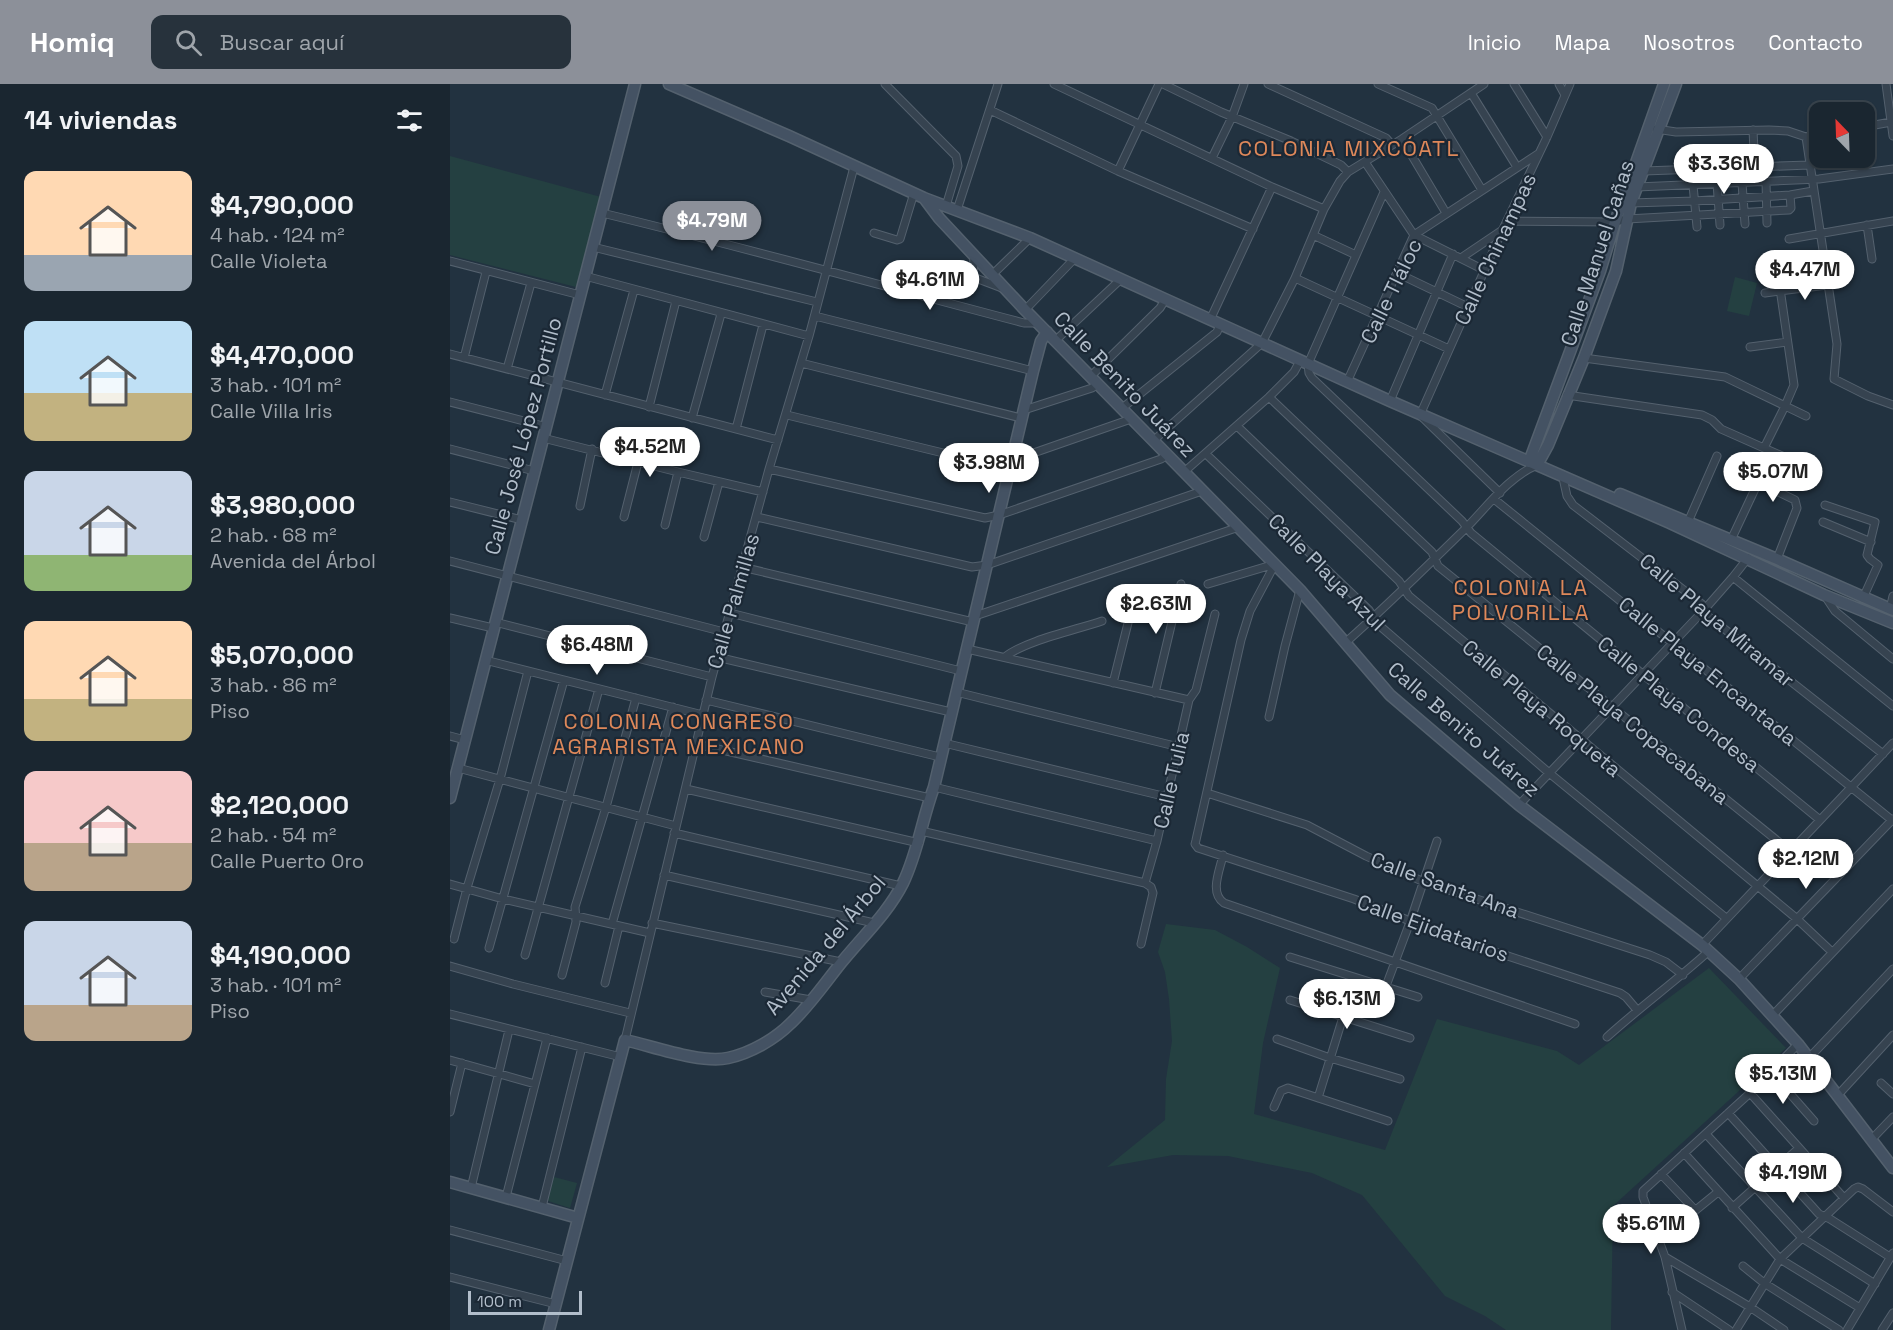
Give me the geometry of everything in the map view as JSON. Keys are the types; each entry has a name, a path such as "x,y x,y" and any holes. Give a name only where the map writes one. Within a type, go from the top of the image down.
{"street":[{"name":"Calle José López Portillo","path":"450,795 635,84"},
{"name":"Calle Benito Juárez","path":"669,84 919,196 1030,238 1420,415 1533,463"},
{"path":"885,84 956,156 958,166 951,208"},
{"path":"951,208 998,84"},
{"path":"1054,84 1065,86 1272,187 1324,209"},
{"path":"1118,171 1161,84 1291,141 1341,165 1348,172"},
{"path":"1212,158 1232,117 1244,84"},
{"path":"1268,84 1386,138 1392,145"},
{"path":"1378,84 1432,108 1482,190"},
{"path":"1153,441 1262,343 1295,278 1324,209 1340,181 1348,172 1484,84"},
{"path":"1514,84 1547,137"},
{"path":"1559,84 1565,95"},
{"name":"Calle Chinampas","path":"1420,415 1570,84"},
{"name":"Calle Manuel Cañas","path":"1533,463 1584,358 1616,271 1631,203 1644,171 1664,84"},
{"name":"Calle Manuel Cañas","path":"1533,463 1615,222 1653,128 1676,84"},
{"path":"1886,84 1893,136"},
{"path":"1473,89 1517,167"},
{"path":"990,110 1118,171 1253,230"},
{"path":"1875,125 1891,122"},
{"path":"1653,128 1676,132 1788,131 1809,136"},
{"path":"1754,130 1754,151"},
{"path":"1644,171 1809,165 1806,137"},
{"path":"1402,139 1446,213"},
{"path":"1728,152 1729,183"},
{"name":"Calle Tláloc","path":"1347,382 1414,235 1539,154"},
{"path":"1365,162 1414,235 1484,270"},
{"path":"1776,166 1776,180"},
{"name":"Calle Palmillas","path":"625,1040 717,657 815,315 854,167"},
{"path":"1809,168 1837,344 1834,378 1868,396 1893,405"},
{"path":"1681,169 1681,185"},
{"path":"1637,187 1811,179 1893,170"},
{"path":"1766,181 1767,223"},
{"path":"1717,183 1720,225"},
{"path":"1742,183 1745,224"},
{"path":"1693,185 1697,227"},
{"path":"1121,409 1217,332 1215,322 1272,187"},
{"path":"1631,203 1790,195 1813,191"},
{"path":"1184,472 1269,397 1304,362 1337,297 1384,192"},
{"path":"1508,221 1615,222 1627,219 1789,210 1791,208 1790,195"},
{"path":"874,233 900,239 919,196"},
{"name":"Calle Benito Juárez","path":"919,196 1025,310 1300,590 1390,695 1519,804 1705,948 1739,979 1798,1044 1893,1168"},
{"path":"602,213 710,239 826,272 1024,322 1038,323"},
{"path":"1789,238 1893,221"},
{"path":"1867,225 1872,259"},
{"path":"1461,258 1502,231"},
{"path":"1313,235 1356,255"},
{"path":"992,275 1030,238"},
{"path":"593,247 817,302"},
{"path":"1390,401 1453,254"},
{"path":"974,257 973,277 1007,290"},
{"path":"1025,310 1074,259"},
{"path":"450,261 580,295"},
{"path":"464,358 486,272"},
{"path":"1397,273 1468,307"},
{"path":"1764,448 1794,385 1778,275"},
{"path":"585,276 809,336"},
{"path":"1295,278 1416,336 1449,349"},
{"path":"1056,340 1121,279"},
{"path":"507,369 531,284"},
{"path":"1765,293 1827,285"},
{"path":"605,395 634,290"},
{"path":"801,363 1023,414 1092,388 1094,380 1166,300"},
{"path":"649,407 676,301"},
{"path":"692,418 721,314"},
{"path":"815,315 1033,371"},
{"path":"736,429 763,325"},
{"name":"Avenida del Árbol","path":"625,1040 709,1059 727,1059 757,1048 791,1024 892,901 901,886 920,837 932,793 1033,371 1041,341 1047,332"},
{"path":"1750,347 1787,342"},
{"path":"450,354 778,440"},
{"path":"1584,358 1725,377 1806,416"},
{"name":"Calle Playa Condesa","path":"1304,362 1318,385 1462,521 1466,528 1820,820"},
{"path":"1567,395 1702,415 1712,420 1721,429 1807,467"},
{"name":"Calle Playa Copacabana","path":"1269,397 1432,552 1438,566 1790,851"},
{"path":"450,402 547,427"},
{"path":"787,415 1009,469"},
{"path":"1420,415 1500,493"},
{"path":"1013,454 1023,457 1131,419"},
{"name":"Calle Playa Roqueta","path":"1237,426 1399,580 1409,596 1796,918 1832,952"},
{"path":"543,438 763,492"},
{"path":"450,449 534,471"},
{"path":"580,506 592,449"},
{"name":"Calle Playa Azul","path":"1206,453 1369,610 1380,626 1548,772 1726,918"},
{"path":"769,469 985,518 1161,459 1167,455"},
{"path":"1688,522 1717,456"},
{"path":"624,517 638,462"},
{"path":"1533,463 1563,478 1607,492"},
{"path":"1533,463 1607,492 1750,554 1824,595 1893,623"},
{"path":"1345,643 1533,463"},
{"path":"665,525 678,472"},
{"name":"Calle Playa Miramar","path":"1563,478 1573,505 1702,604 1708,616 1883,754"},
{"path":"704,537 718,482"},
{"path":"1731,540 1755,489 1759,485 1764,485 1795,500 1797,504 1777,559"},
{"path":"757,517 972,567 987,565 1202,491"},
{"name":"Calle Playa Encantada","path":"1494,499 1892,820"},
{"path":"450,502 522,520"},
{"path":"1825,505 1874,520 1876,525 1867,555 1878,565 1863,598"},
{"path":"1671,520 1688,522 1731,540 1750,554 1777,559 1892,610 1893,596"},
{"path":"1823,522 1871,542"},
{"path":"742,567 974,619 1239,527"},
{"path":"1519,804 1734,578 1750,554"},
{"path":"450,561 724,632"},
{"path":"1208,584 1275,564"},
{"path":"1207,793 1241,640 1250,611 1275,564"},
{"path":"1734,578 1893,706"},
{"path":"1155,693 1181,584"},
{"path":"1269,717 1300,590"},
{"path":"1824,595 1835,611 1893,658"},
{"path":"1113,683 1134,599"},
{"path":"730,613 961,671"},
{"name":"Calle Tulia","path":"1141,944 1154,893 1145,883 1157,841 1189,700 1196,690 1215,614"},
{"path":"450,618 494,625 712,677"},
{"path":"1005,657 1020,648 1102,621"},
{"path":"967,649 1189,700"},
{"path":"717,657 951,712"},
{"path":"484,660 703,715"},
{"path":"454,939 528,671"},
{"path":"489,948 564,680"},
{"path":"525,955 599,689"},
{"path":"956,692 1179,747"},
{"path":"562,975 576,922 575,907 636,698"},
{"path":"706,700 940,757"},
{"path":"605,983 615,925 641,817 673,707"},
{"path":"450,736 465,740"},
{"path":"944,743 1167,797"},
{"path":"1607,1036 1683,975 1726,918 1893,743"},
{"path":"696,744 1157,841"},
{"path":"458,768 606,807 675,829 901,886"},
{"path":"686,789 1145,883"},
{"name":"Calle Ejidatarios","path":"1207,793 1195,844 1198,848 1354,899 1420,927 1620,993 1637,1010"},
{"name":"Calle Santa Ana","path":"1207,793 1307,825 1366,856 1424,882 1650,955 1666,962 1683,975"},
{"path":"1739,979 1892,820"},
{"path":"1386,986 1437,841"},
{"path":"1223,855 1216,893 1218,899 1224,903 1575,1024"},
{"path":"664,875 874,923"},
{"path":"450,884 503,899 650,933"},
{"path":"1773,1015 1893,889"},
{"path":"652,923 841,963"},
{"path":"1290,957 1418,997"},
{"path":"450,966 513,984 630,1012"},
{"path":"1809,1058 1893,969"},
{"path":"1318,1098 1355,978"},
{"path":"765,992 811,1000"},
{"path":"1290,1000 1410,1038"},
{"path":"450,1014 621,1057"},
{"path":"471,1188 509,1030"},
{"path":"1838,1095 1893,1035"},
{"path":"506,1197 547,1038"},
{"path":"1276,1039 1400,1079"},
{"path":"549,1330 625,1040"},
{"path":"1682,1330 1665,1257 1643,1197 1643,1191 1750,1093 1798,1044"},
{"path":"542,1207 582,1047"},
{"path":"450,1060 535,1084"},
{"path":"450,1112 462,1063"},
{"path":"1771,1072 1814,1121"},
{"path":"1881,1083 1893,1094"},
{"path":"1274,1107 1281,1091 1288,1088 1388,1121"},
{"path":"1750,1093 1844,1198"},
{"path":"1728,1113 1819,1214 1891,1255 1847,1330"},
{"path":"1871,1140 1893,1117"},
{"path":"1706,1134 1802,1238 1875,1284"},
{"path":"1732,1208 1799,1148"},
{"path":"1684,1153 1780,1259 1860,1308"},
{"path":"1661,1174 1695,1210"},
{"path":"450,1182 578,1218"},
{"path":"1736,1330 1780,1259 1854,1189 1858,1187 1863,1189 1893,1212"},
{"path":"1659,1240 1718,1192"},
{"path":"450,1230 567,1261"},
{"path":"1665,1257 1750,1307 1784,1330"},
{"path":"1743,1266 1764,1283 1839,1330"},
{"path":"450,1277 556,1304"},
{"path":"1672,1292 1729,1330"},
{"path":"1882,1330 1893,1313"}],"green space":[{"path":"450,156 601,197 580,288 450,255"},
{"path":"1735,277 1757,283 1749,316 1727,311"},
{"path":"1166,924 1215,930 1280,968 1263,1043 1254,1114 1385,1150 1437,1019 1557,1051 1579,1065 1709,968 1786,1048 1613,1206 1611,1330 1506,1330 1485,1316 1445,1296 1362,1195 1312,1173 1228,1156 1173,1155 1107,1167 1165,1120 1166,1079 1172,1041 1165,972 1158,952"},
{"path":"550,1176 577,1183 570,1208 545,1200"}],"district":[{"name":"COLONIA MIXCÓATL","path":"1349,148"},
{"name":"COLONIA LA POLVORILLA","path":"1521,600"},
{"name":"COLONIA CONGRESO AGRARISTA MEXICANO","path":"679,734"}]}
